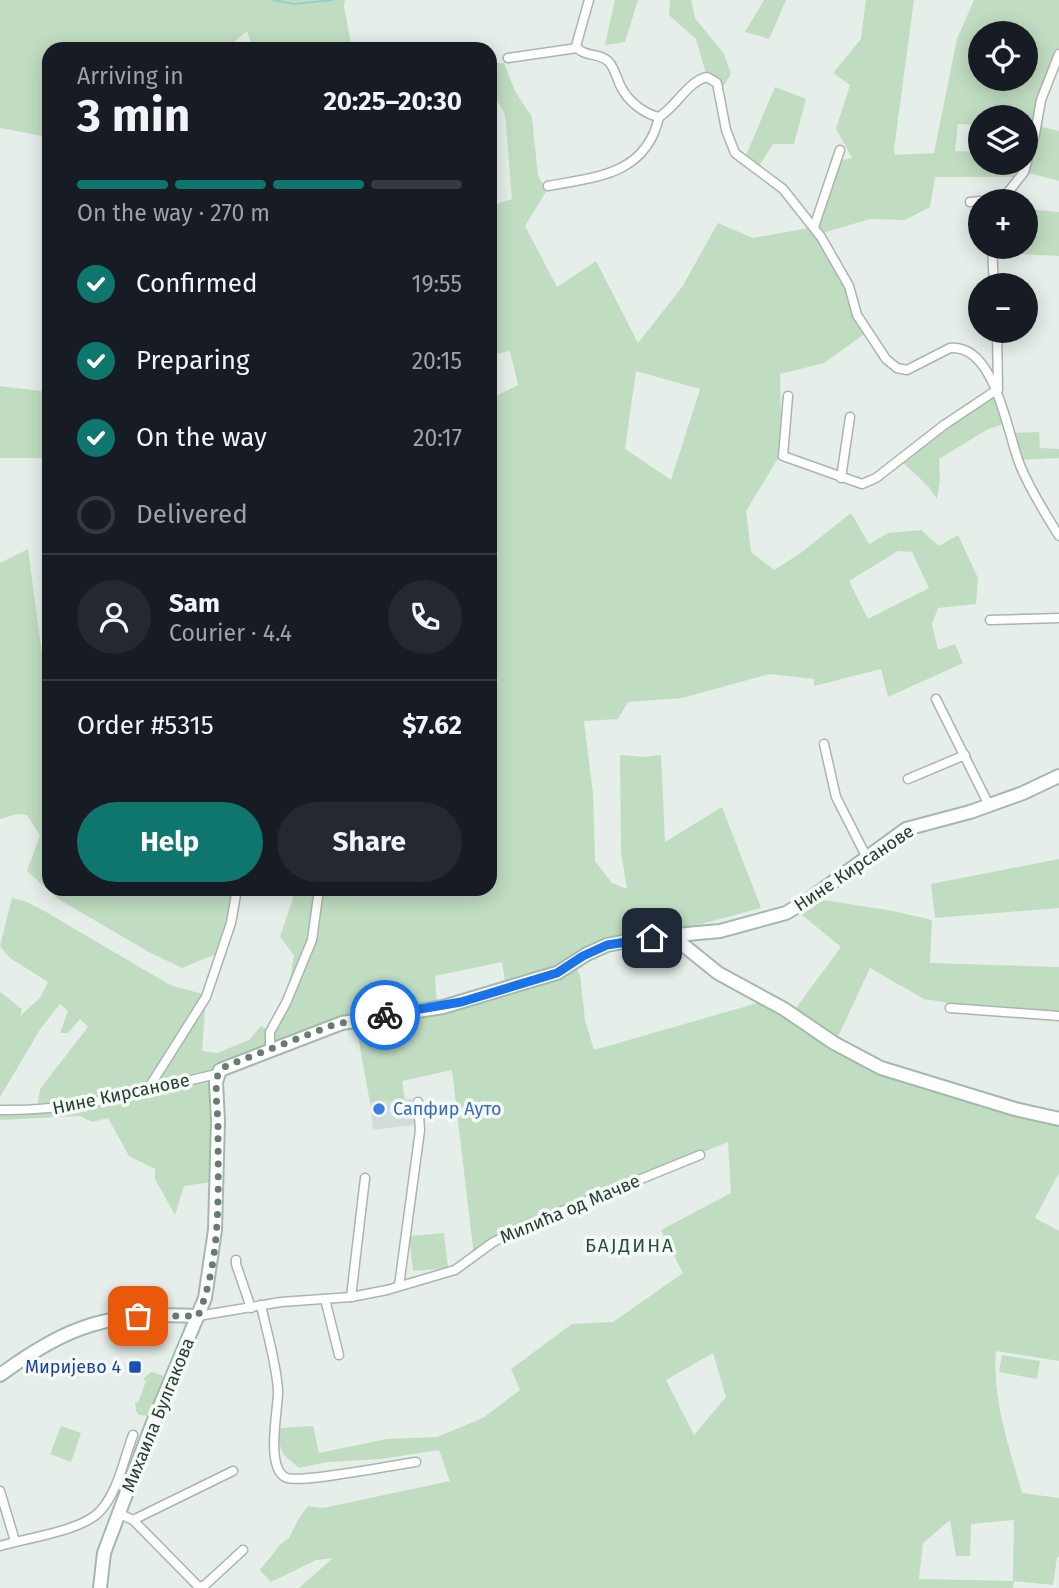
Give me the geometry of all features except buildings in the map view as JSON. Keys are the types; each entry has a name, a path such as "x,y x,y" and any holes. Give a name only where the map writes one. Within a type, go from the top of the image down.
{"street":[{"path":"589,0 576,40 578,48 583,53 606,59 626,96 659,117"},
{"path":"508,58 578,48"},
{"path":"1038,112 1059,54"},
{"path":"548,186 596,178 621,169 644,150 659,117 697,80 712,78 717,83 726,130 735,152 783,189 814,227 842,271 857,315 880,352 891,364 902,370 912,369 950,348 958,348 972,354 998,389"},
{"path":"814,227 840,150"},
{"path":"1010,189 1022,175"},
{"path":"997,343 998,389 1020,466 1059,536"},
{"path":"789,396 783,456 857,484 870,482 944,425 998,389"},
{"path":"841,478 850,417"},
{"path":"990,620 1059,618"},
{"path":"936,699 989,805"},
{"path":"824,744 836,797 867,858"},
{"path":"908,779 965,754"},
{"name":"Нине Кирсанове","path":"0,1110 51,1109 218,1074 226,1066 355,1019 461,1002 557,973 583,956 607,945 720,931 786,913 911,827 989,805 1059,776"},
{"path":"148,1089 206,997 231,923 236,896"},
{"path":"270,1049 270,1032 286,1003 312,940 318,896"},
{"path":"663,936 676,939 719,973 881,1068 1015,1110 1059,1119"},
{"path":"950,1008 1059,1016"},
{"name":"Михаила Булгакова","path":"100,1588 104,1553 152,1425 198,1316 209,1280 218,1181 218,1074"},
{"path":"400,1286 420,1130 418,1102"},
{"name":"Милића од Мачве","path":"198,1316 288,1301 351,1297 456,1270 492,1243 518,1229 701,1155"},
{"path":"351,1297 365,1178"},
{"path":"236,1260 251,1308"},
{"path":"325,1299 340,1355"},
{"path":"261,1305 274,1360 278,1393 273,1436 281,1473 287,1478 312,1477 416,1462"},
{"path":"0,1375 48,1342 83,1326 138,1316 198,1316"},
{"path":"0,1546 75,1525 99,1513 112,1490 133,1435"},
{"path":"133,1520 233,1471"},
{"path":"0,1491 15,1541"},
{"path":"120,1514 133,1520 199,1587 205,1585 243,1550"}],"shaded area":[{"path":"412,1099 414,1125 373,1130 370,1103"}],"green space":[{"path":"0,0 345,0 351,42 251,42 247,31 234,42 42,42 42,136 0,128"},
{"path":"615,0 638,0 625,42 605,45"},
{"path":"670,0 691,0 695,18 724,54 731,74 720,92 707,77 696,39 669,15"},
{"path":"764,0 786,0 769,39 745,32"},
{"path":"866,0 914,0 894,149 895,155 934,153 957,39 974,0 1059,0 1059,54 1038,123 1038,105 968,105 968,124 958,124 955,151 968,152 968,175 1021,175 935,177 930,207 905,220 870,219 819,234 832,253 867,332 824,363 780,374 782,452 746,511 751,552 774,570 798,555 851,513 869,544 888,533 921,530 939,546 958,535 978,578 976,604 938,608 932,624 938,650 955,644 963,663 888,697 881,669 814,686 814,679 769,674 682,698 628,702 618,719 584,721 593,793 595,861 612,883 627,889 621,852 620,755 661,755 665,842 722,807 761,908 630,943 573,963 580,975 585,1020 594,1050 761,1002 793,1012 841,947 796,910 811,898 932,920 930,963 1059,967 1059,1016 950,1008 950,1003 924,999 870,968 835,1043 861,1059 1059,1117 1059,1173 1035,1218 1059,1231 1059,1361 996,1351 995,1369 999,1405 1022,1493 1059,1498 1059,1557 1053,1585 1014,1581 1013,1588 299,1588 333,1558 316,1560 271,1582 260,1570 289,1538 308,1506 323,1508 450,1481 439,1450 381,1459 327,1462 299,1468 283,1454 277,1437 281,1428 313,1426 319,1453 387,1439 437,1437 483,1418 520,1390 511,1369 572,1324 613,1322 683,1273 661,1230 731,1193 728,1142 557,1212 474,1256 452,1070 402,1081 405,1100 370,1103 355,1019 217,1074 218,1181 184,1186 175,1215 155,1179 155,1169 129,1156 108,1118 92,1122 80,1116 0,1120 0,1110 37,1110 40,1089 88,1027 80,1019 68,1033 60,1033 68,1011 60,1004 41,1028 0,1097 0,992 22,1009 20,1016 40,998 48,982 10,958 0,946 12,898 46,912 170,985 206,995 202,1051 217,1053 249,1040 261,1026 271,1032 286,1003 294,955 280,937 294,896 497,896 497,396 518,385 510,351 497,354 497,204 512,199 505,114 497,101 497,63 504,63 515,91 532,117 538,176 547,190 525,226 557,287 596,261 638,343 682,287 718,223 753,238 814,227 837,161 852,158 836,129 850,85 833,73 861,39","holes":["636,371 700,389 671,480 625,449","898,551 912,552 929,588 868,619 849,581","502,962 506,988 437,1007 435,976","713,1353 726,1397 694,1435 666,1380","950,1520 956,1556 970,1556 971,1524 1014,1520 1013,1581 919,1579 923,1543"]},
{"path":"775,87 806,99 794,144 773,144 757,169 744,160"},
{"path":"1038,126 1059,131 1059,181 1036,175"},
{"path":"1038,210 1059,212 1059,256 1038,255"},
{"path":"0,386 42,391 42,458 0,458"},
{"path":"998,389 1007,423 988,429 939,459 937,499 928,486 899,459"},
{"path":"1039,432 1040,448 1059,449 1059,458 1018,460 1009,433"},
{"path":"28,549 42,654 42,885 27,871 40,835 27,815 17,814 0,819 0,563"},
{"path":"1059,859 1059,908 935,918 931,884"},
{"path":"55,896 235,896 221,952 182,968"},
{"path":"444,1233 448,1268 413,1271 409,1236"},
{"path":"1002,1355 1040,1361 1037,1379 999,1372"},
{"path":"151,1372 164,1376 148,1416 139,1415 135,1402 138,1403 146,1381 143,1379"},
{"path":"61,1426 81,1433 71,1462 50,1454"}],"waterway":[{"path":"273,0 294,4 332,0"}],"way so far":[{"path":"138,1316 198,1316 205,1298 217,1207 216,1082 220,1070 336,1024 385,1015"}],"place":[{"name":"Сапфир Ауто","path":"379,1109"},
{"name":"Миријево 4","path":"135,1367"}],"district":[{"name":"БАЈДИНА","path":"630,1245"}],"route":[{"path":"385,1015 461,1002 557,973 583,956 607,945 652,938"}]}
